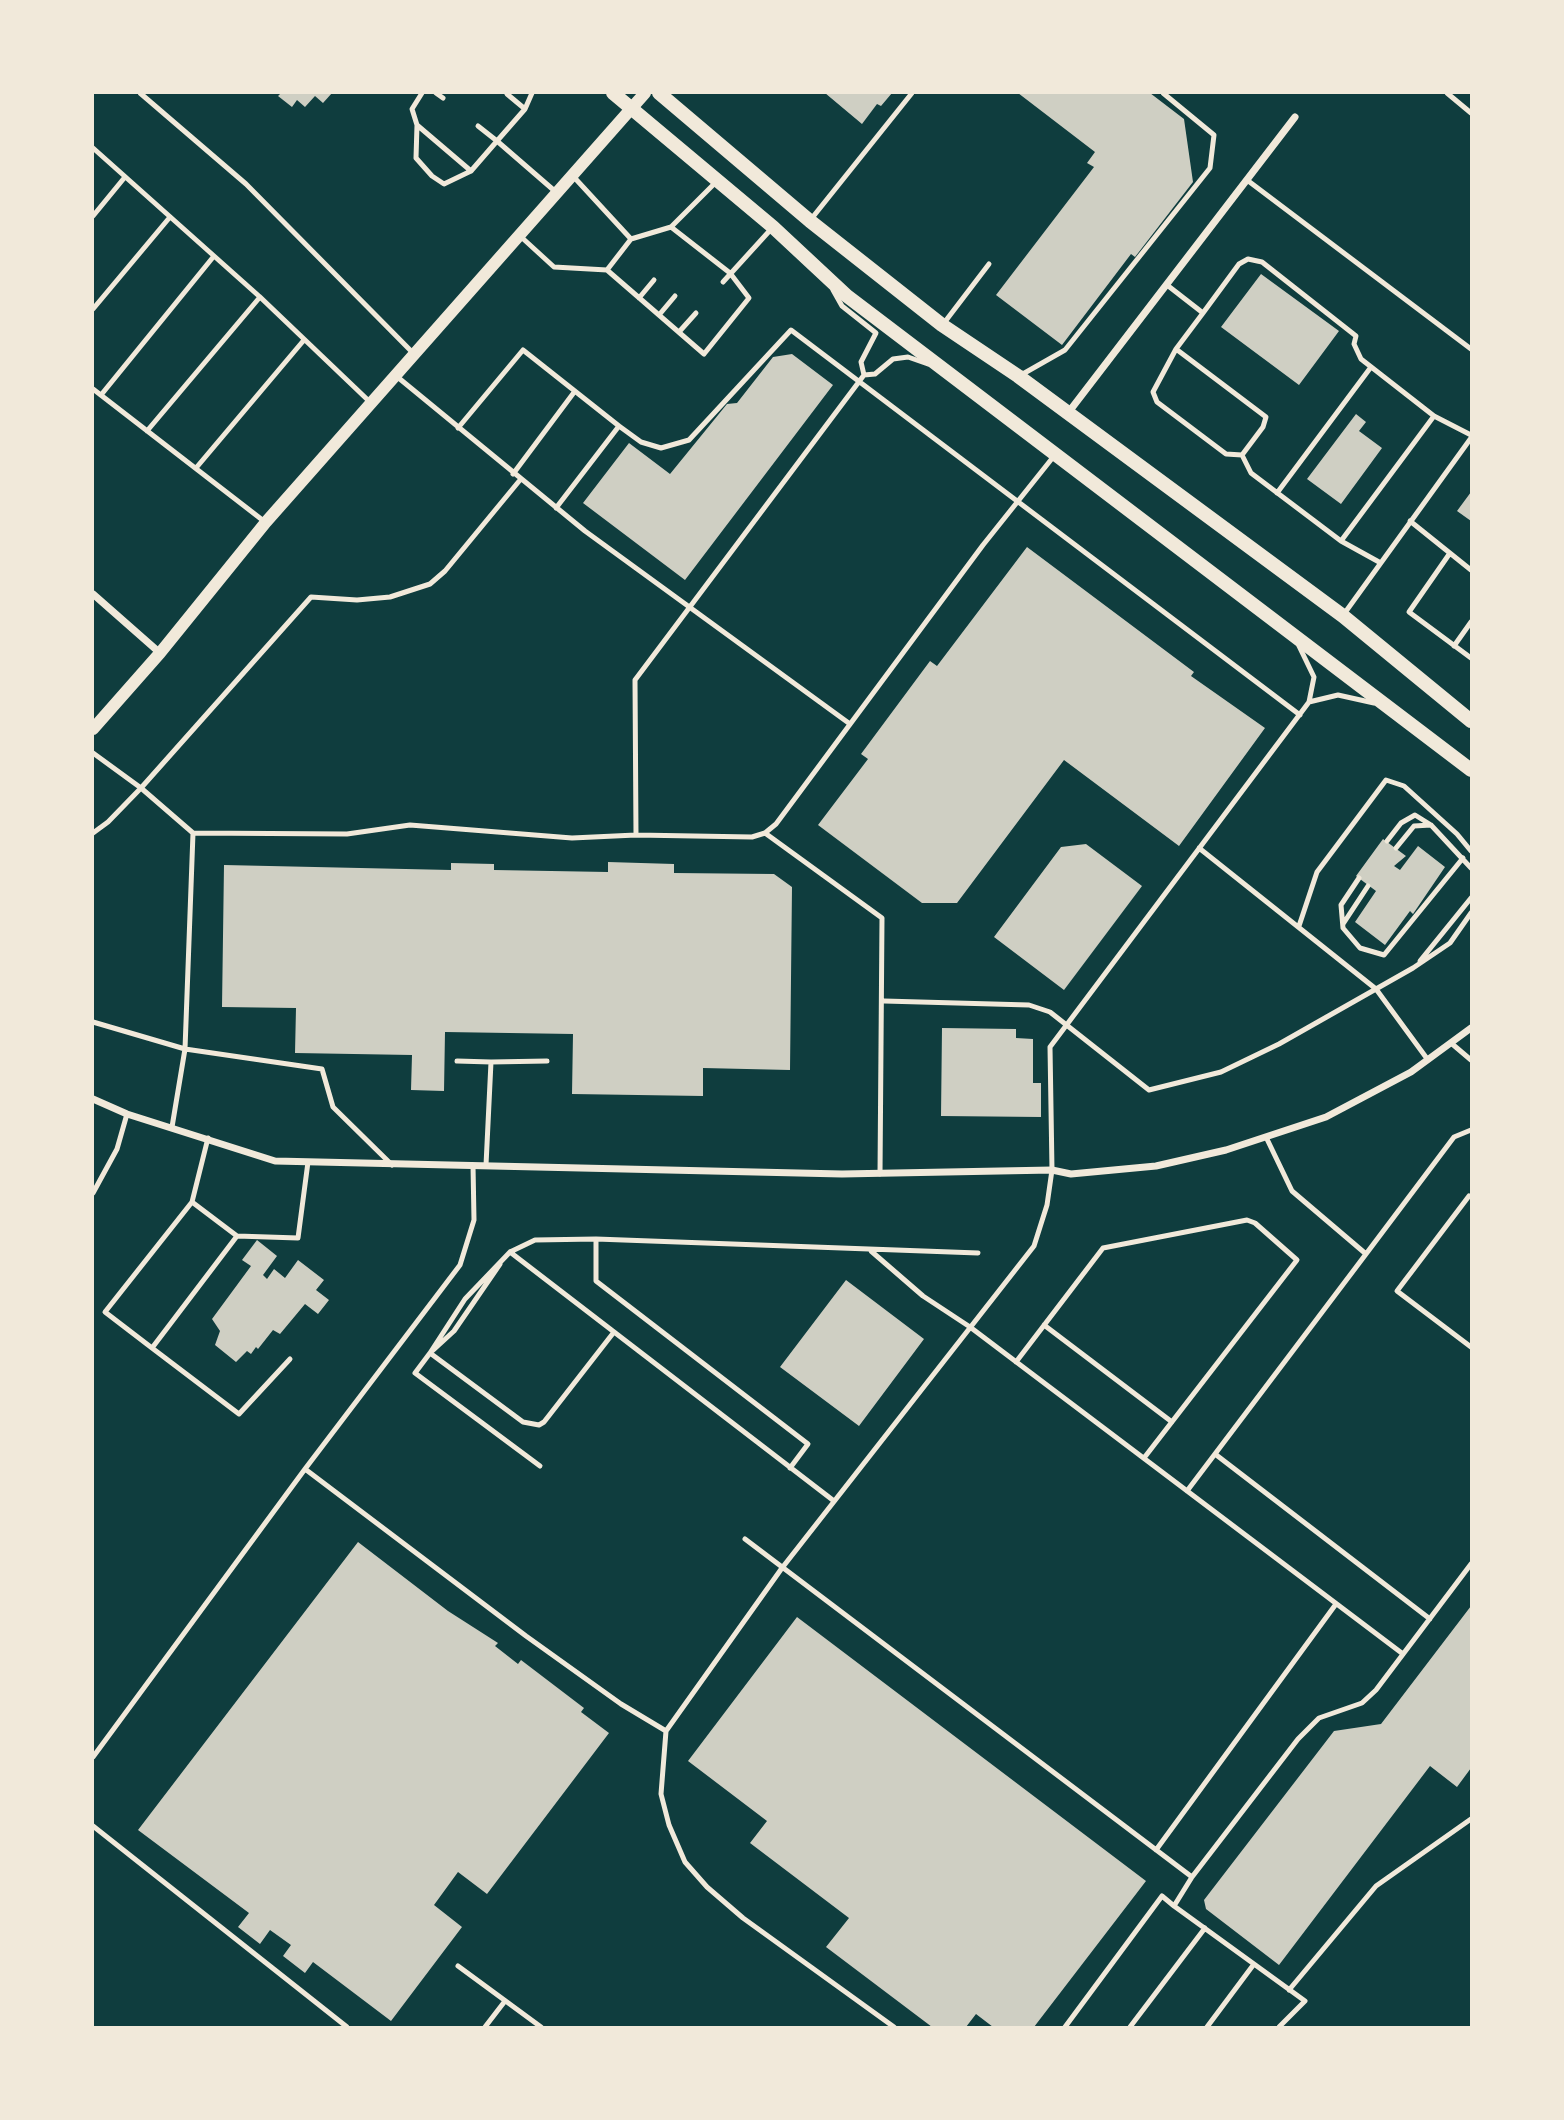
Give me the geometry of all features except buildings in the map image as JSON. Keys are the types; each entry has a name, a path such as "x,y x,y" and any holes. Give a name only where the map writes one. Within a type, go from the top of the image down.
{"main road":[{"path":"613,93 773,227 826,279 1471,770"},
{"path":"659,93 810,221 942,326 1018,376 1343,616 1471,721"}],"street":[{"path":"93,729 160,653 266,522 645,93"},
{"path":"1068,413 1295,117"},
{"path":"93,594 160,653"},
{"path":"93,1099 127,1114 275,1161 880,1174 1052,1170 1071,1174 1156,1166 1266,1137 1326,1117 1411,1072 1471,1028"}],"lane":[{"path":"141,93 246,184 415,355"},
{"path":"422,93 412,109 417,125 416,158 432,176 444,184 471,171 525,109 532,93"},
{"path":"436,93 443,98"},
{"path":"810,221 912,93"},
{"path":"1018,376 1065,350 1210,168 1214,135 1163,93"},
{"path":"1447,93 1471,113"},
{"path":"508,94 525,109"},
{"path":"417,125 471,171"},
{"path":"478,126 557,193"},
{"path":"93,148 260,298 371,403"},
{"path":"572,175 631,239"},
{"path":"93,216 125,177"},
{"path":"1247,180 1471,349"},
{"path":"607,270 631,239 671,227 717,181"},
{"path":"93,309 170,217"},
{"path":"519,235 554,267 607,270 704,354 749,298 730,274 671,227"},
{"path":"723,282 773,227"},
{"path":"682,249 689,241"},
{"path":"101,395 214,256"},
{"path":"702,265 709,257"},
{"path":"1242,455 1226,454 1157,402 1153,392 1176,349 1239,264 1248,259 1262,262 1356,336 1356,353 1371,367 1434,416 1471,436 1343,616"},
{"path":"942,326 989,264"},
{"path":"826,279 842,306 876,333 861,362 862,378"},
{"path":"639,298 654,281"},
{"path":"1167,285 1203,313"},
{"path":"659,315 675,296"},
{"path":"148,431 260,298"},
{"path":"679,332 696,313"},
{"path":"458,428 523,350 640,442 661,448 689,440 791,330 862,378 1300,715"},
{"path":"196,468 304,340"},
{"path":"1176,349 1266,417 1263,427 1242,455"},
{"path":"636,835 635,680 862,378 875,374 893,359 908,357 943,369"},
{"path":"1277,493 1371,367"},
{"path":"395,375 556,508 850,724"},
{"path":"93,389 266,522"},
{"path":"513,474 575,391"},
{"path":"1341,541 1434,416"},
{"path":"556,508 619,426"},
{"path":"93,753 141,788 193,833 347,834 410,825 572,838 636,835 752,837 765,833 776,824 983,545 1021,501 1056,454"},
{"path":"1242,455 1251,473 1341,541 1379,562"},
{"path":"93,833 108,822 141,788 311,597 357,600 390,597 430,584 445,570 520,480"},
{"path":"1410,521 1471,570"},
{"path":"1450,553 1409,612 1471,658"},
{"path":"894,2027 743,1918 707,1887 685,1862 669,1825 661,1794 666,1731 782,1567 1034,1246 1047,1205 1052,1170 1050,1047 1309,702 1314,677 1311,667 1303,650 1279,622"},
{"path":"1454,646 1471,622"},
{"path":"1309,702 1332,695 1350,695 1394,710"},
{"path":"1299,926 1317,872 1386,780 1404,786 1457,834 1471,851"},
{"path":"1387,841 1408,818 1415,815 1431,825 1471,867"},
{"path":"1396,848 1414,826 1431,825"},
{"path":"172,1127 185,1049 193,833"},
{"path":"765,833 882,918 884,1001 880,1174"},
{"path":"1199,848 1376,989 1428,1060"},
{"path":"1359,878 1341,905 1343,928 1360,948 1384,955 1463,858"},
{"path":"1343,928 1348,913 1368,886"},
{"path":"1413,968 1471,898"},
{"path":"884,1001 1029,1005 1050,1012 1149,1090 1221,1072 1279,1044 1413,968 1450,943 1471,914"},
{"path":"93,1022 185,1049 322,1069 333,1107 392,1165"},
{"path":"1451,1043 1471,1060"},
{"path":"457,1061 547,1061"},
{"path":"486,1165 491,1062"},
{"path":"93,1193 117,1149 127,1114"},
{"path":"1187,1491 1454,1137 1471,1130"},
{"path":"1266,1137 1292,1191 1366,1254"},
{"path":"208,1138 192,1202 105,1312 239,1414 290,1359"},
{"path":"192,1202 237,1236 298,1238 308,1162"},
{"path":"93,1758 305,1469 460,1265 474,1220 472,1165"},
{"path":"93,1188 103,1179"},
{"path":"1469,1196 1397,1291 1471,1347"},
{"path":"1016,1362 1103,1248 1247,1220 1255,1223 1297,1260 1144,1458"},
{"path":"152,1348 237,1236"},
{"path":"596,1239 596,1281 808,1444 790,1468"},
{"path":"540,1466 415,1373 465,1299 510,1252 535,1240 596,1239 978,1253"},
{"path":"871,1251 923,1296 970,1327 1403,1654"},
{"path":"510,1252 834,1501"},
{"path":"430,1353 454,1331 500,1264"},
{"path":"1044,1325 1172,1422"},
{"path":"430,1353 531,1426 544,1422 614,1332"},
{"path":"1215,1454 1430,1619"},
{"path":"305,1469 526,1636 621,1704 666,1731"},
{"path":"746,1539 1192,1877"},
{"path":"1174,1906 1192,1877 1311,1725 1320,1718 1362,1703 1471,1564"},
{"path":"1156,1850 1336,1604"},
{"path":"1289,1990 1376,1886 1471,1819"},
{"path":"93,1826 347,2027"},
{"path":"1065,2027 1162,1896 1305,2001 1279,2027"},
{"path":"1130,2027 1205,1928"},
{"path":"1207,2027 1254,1964"},
{"path":"458,1966 541,2027"},
{"path":"485,2027 505,2001"}]}
